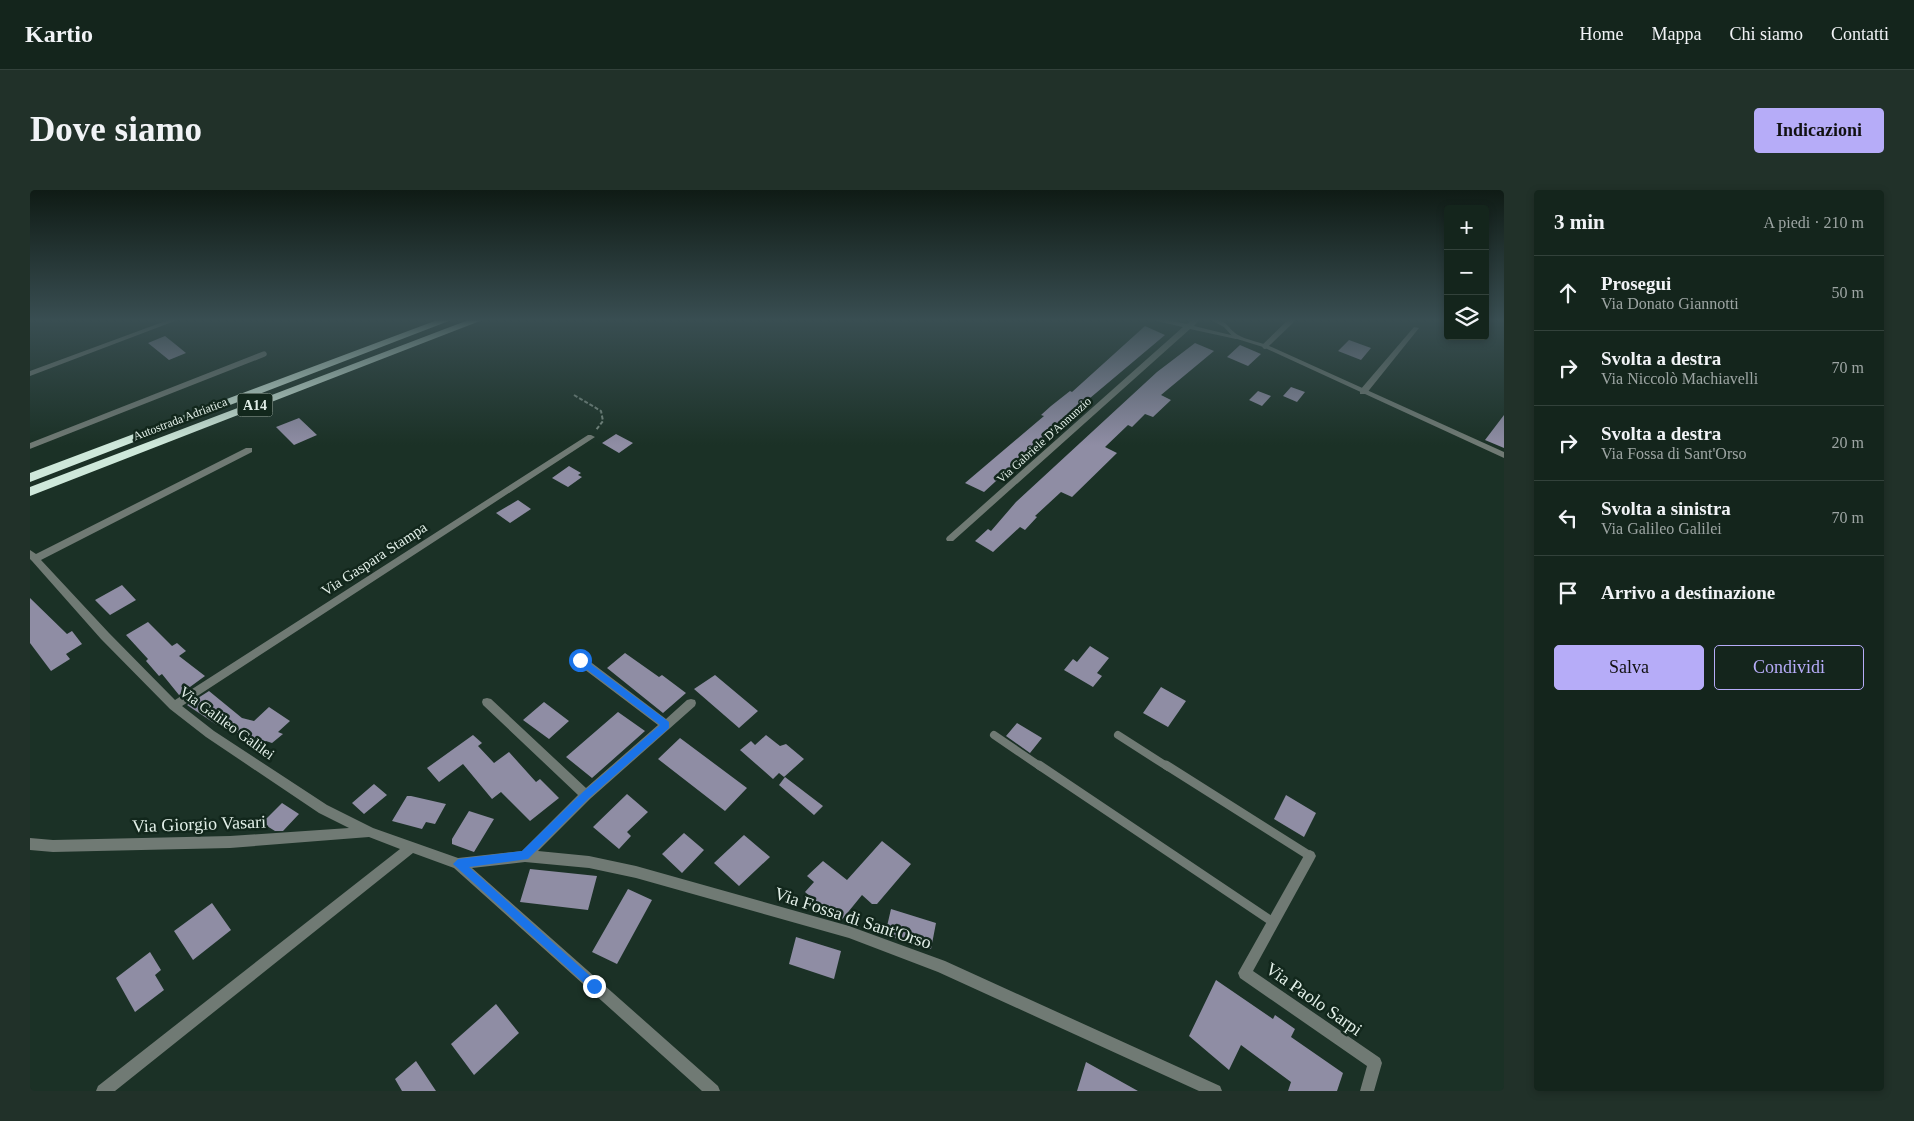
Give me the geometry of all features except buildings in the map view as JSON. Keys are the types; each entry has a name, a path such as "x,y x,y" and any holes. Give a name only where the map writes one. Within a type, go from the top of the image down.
{"highway":[{"name":"Autostrada Adriatica","path":"30,478 339,361"},
{"name":"Autostrada Adriatica","path":"30,492 371,361"}],"street":[{"path":"30,374 65,361"},
{"name":"Via Gabriele D'Annunzio","path":"950,539 1149,361"},
{"path":"1297,361 1504,455"},
{"path":"1363,392 1389,361"},
{"name":"Via Gaspara Stampa","path":"174,706 591,438"},
{"name":"Via Galileo Galilei","path":"249,450 33,556 105,636 174,706 210,734 323,809 370,832 458,864 713,1091"},
{"path":"580,660 666,725"},
{"path":"487,702 586,795"},
{"path":"524,856 586,795 691,703"},
{"name":"Via Giorgio Vasari","path":"30,844 53,846 230,842 370,832"},
{"path":"103,1091 412,847"},
{"name":"Via Fossa di Sant'Orso","path":"458,864 524,856 589,862 636,872 849,932 940,966 1215,1091"},
{"name":"Via Paolo Sarpi","path":"1310,856 1244,973 1375,1063 1367,1091"}],"lane":[{"path":"30,446 246,361"},
{"path":"1118,734 1310,856"},
{"path":"994,735 1273,922"}],"path":[{"path":"574,395 601,411 604,416 603,421 591,438"}],"route":[{"path":"580,660 666,725 586,795 524,856 458,864 483,884 550,948 594,986"}]}
